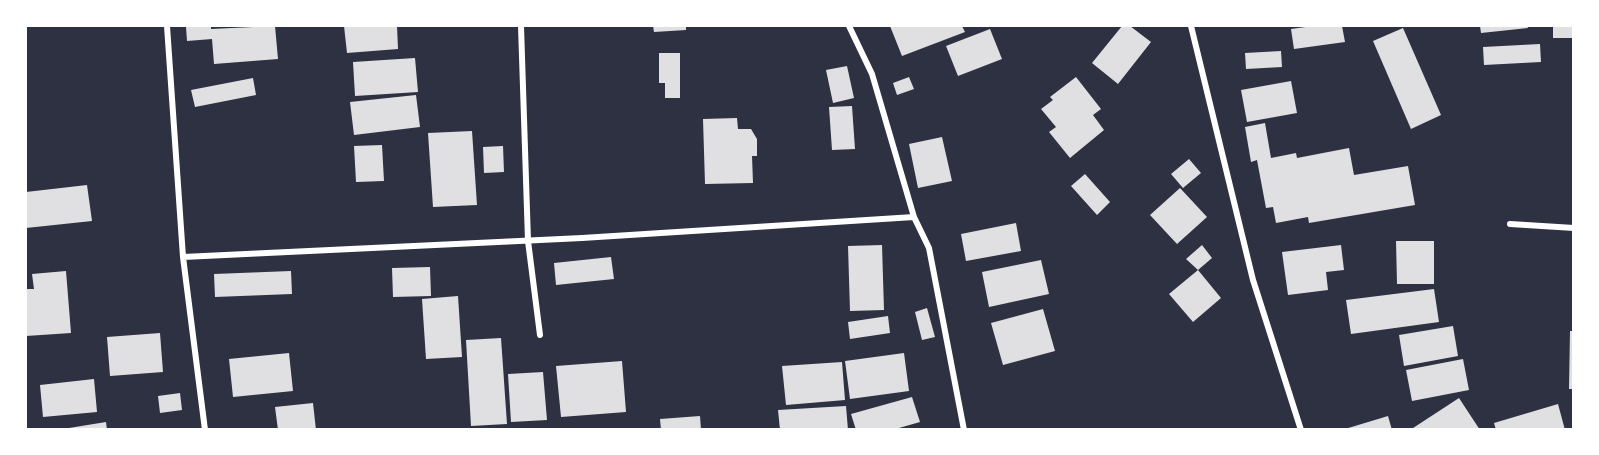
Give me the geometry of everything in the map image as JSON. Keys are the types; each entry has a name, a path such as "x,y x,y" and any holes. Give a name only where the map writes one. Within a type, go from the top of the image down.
{"street":[{"path":"166,26 183,257 204,429"},
{"path":"521,26 528,241 540,335"},
{"path":"849,26 872,74 914,217 929,248 964,429"},
{"path":"1191,26 1253,279 1302,429"},
{"path":"183,257 528,241 914,217"},
{"path":"1510,224 1574,228"}],"building":[{"path":"211,26 211,29 275,26 278,59 214,64 212,39 187,41 186,27"},
{"path":"344,26 397,26 398,49 347,53"},
{"path":"653,26 686,26 686,30 654,32"},
{"path":"890,26 962,26 965,32 902,56"},
{"path":"1122,26 1130,26 1151,42 1118,84 1092,63"},
{"path":"1342,26 1345,42 1294,49 1291,29"},
{"path":"1480,26 1527,26 1528,28 1481,33"},
{"path":"1553,26 1574,26 1574,38 1553,38"},
{"path":"1403,28 1441,115 1411,129 1373,41"},
{"path":"990,29 1002,59 958,76 946,46"},
{"path":"1540,44 1541,62 1484,65 1483,47"},
{"path":"1281,51 1282,67 1246,69 1245,53"},
{"path":"659,53 680,53 680,98 665,98 665,83 659,83"},
{"path":"415,58 418,92 355,96 353,62"},
{"path":"847,66 854,98 833,103 826,70"},
{"path":"909,77 914,89 897,95 893,83"},
{"path":"1076,77 1101,109 1093,115 1104,130 1070,158 1049,132 1056,127 1041,109 1053,100 1050,97"},
{"path":"253,78 256,95 195,107 191,90"},
{"path":"1291,81 1297,113 1247,122 1241,90"},
{"path":"416,95 420,127 354,135 350,102"},
{"path":"852,106 855,149 832,150 829,107"},
{"path":"737,118 738,129 751,129 757,139 757,156 752,156 753,183 705,184 703,119"},
{"path":"1265,123 1271,158 1296,153 1297,158 1349,148 1354,175 1408,166 1415,205 1309,223 1308,217 1276,223 1273,207 1266,208 1257,160 1251,162 1245,127"},
{"path":"472,131 477,205 433,207 428,133"},
{"path":"942,137 952,181 918,188 909,144"},
{"path":"382,145 384,181 356,182 354,146"},
{"path":"503,146 504,172 484,173 483,147"},
{"path":"1189,159 1201,173 1183,188 1171,174"},
{"path":"1085,174 1110,202 1097,215 1071,186"},
{"path":"87,185 92,221 26,228 26,192"},
{"path":"1180,188 1207,217 1177,244 1150,215"},
{"path":"1016,223 1021,251 966,261 961,234"},
{"path":"1396,241 1434,241 1434,284 1397,284"},
{"path":"882,245 884,310 850,311 848,246"},
{"path":"1202,245 1212,258 1198,270 1186,259"},
{"path":"1341,245 1344,270 1326,272 1328,290 1288,295 1282,252"},
{"path":"611,257 614,279 556,285 554,263"},
{"path":"1041,260 1049,294 989,307 982,272"},
{"path":"430,267 431,296 393,297 392,268"},
{"path":"1198,270 1221,298 1193,322 1169,294"},
{"path":"66,271 71,333 26,336 26,289 34,289 32,274"},
{"path":"291,271 292,294 215,297 214,274"},
{"path":"1434,289 1439,322 1351,334 1346,300"},
{"path":"458,296 462,357 426,359 422,299"},
{"path":"927,308 935,337 922,340 915,312"},
{"path":"1043,309 1055,351 1003,365 991,323"},
{"path":"888,316 890,333 850,339 848,322"},
{"path":"1453,326 1458,356 1404,366 1399,335"},
{"path":"1570,331 1574,331 1574,389 1569,389"},
{"path":"160,333 163,372 110,376 107,337"},
{"path":"501,338 507,424 471,426 466,340"},
{"path":"289,353 293,391 233,397 229,359"},
{"path":"904,353 909,391 850,399 845,361"},
{"path":"1463,359 1469,390 1412,401 1406,370"},
{"path":"622,361 626,412 561,417 556,366"},
{"path":"842,362 845,400 786,405 782,366"},
{"path":"543,372 547,420 511,422 508,374"},
{"path":"94,379 97,412 43,417 40,385"},
{"path":"180,393 182,410 160,413 158,396"},
{"path":"912,397 920,422 892,430 856,430 851,414"},
{"path":"1459,398 1480,430 1410,430"},
{"path":"313,403 316,430 278,430 275,407"},
{"path":"1558,404 1565,430 1496,430 1494,423"},
{"path":"846,406 848,430 780,430 778,410"},
{"path":"700,416 701,430 661,430 660,419"},
{"path":"1388,416 1392,430 1345,430 1345,429"},
{"path":"106,422 107,430 69,430 69,428"}]}
